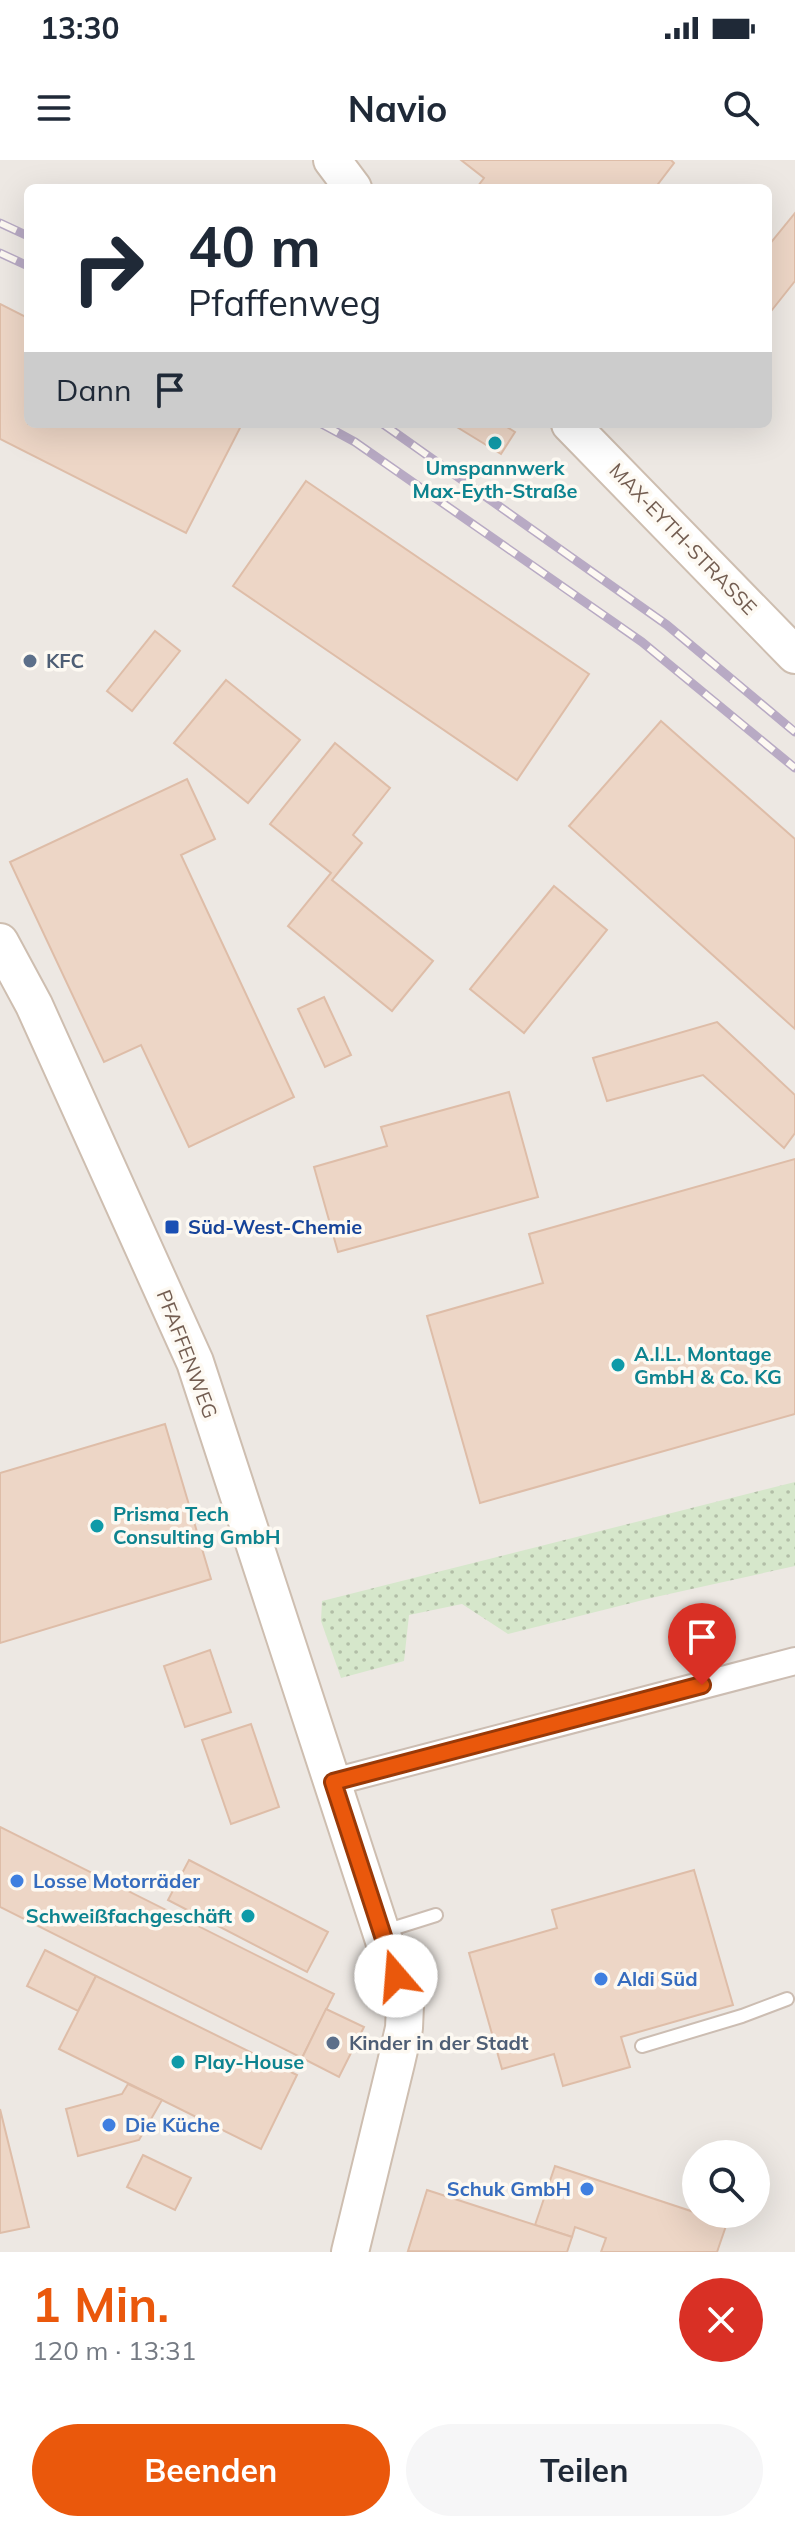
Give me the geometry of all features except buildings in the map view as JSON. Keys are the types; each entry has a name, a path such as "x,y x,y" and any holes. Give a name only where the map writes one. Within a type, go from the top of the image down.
{"street":[{"path":"332,160 350,184"},
{"name":"MAX-EYTH-STRASSE","path":"574,428 795,655"},
{"name":"PFAFFENWEG","path":"0,942 34,1005 195,1362 405,2005 404,2028 350,2252"},
{"path":"333,1782 795,1661"},
{"name":"PFAFFENWEG","path":"327,2252 354,2173 378,2131"}],"lane":[{"path":"382,1932 436,1915"},
{"path":"642,2046 787,1999"}],"shaded area":[{"path":"0,160 795,160 795,2252 0,2252"}],"green space":[{"path":"795,1482 795,1566 508,1634 462,1604 409,1615 404,1661 341,1678 321,1621 322,1601"}],"railway":[{"path":"0,223 24,234"},
{"path":"0,253 24,264"},
{"path":"329,428 355,442 642,642 795,768"},
{"path":"389,428 667,625 795,732"}],"place":[{"name":"Umspannwerk Max-Eyth-Straße","path":"495,443"},
{"name":"KFC","path":"30,661"},
{"name":"Süd-West-Chemie","path":"172,1227"},
{"name":"A.I.L. Montage GmbH & Co. KG","path":"618,1365"},
{"name":"Prisma Tech Consulting GmbH","path":"97,1526"},
{"name":"Losse Motorräder","path":"17,1881"},
{"name":"Schweißfachgeschäft","path":"248,1916"},
{"name":"Aldi Süd","path":"601,1979"},
{"name":"Kinder in der Stadt","path":"333,2043"},
{"name":"Play-House","path":"178,2062"},
{"name":"Die Küche","path":"109,2125"},
{"name":"Schuk GmbH","path":"587,2189"}],"route":[{"path":"396,1976 333,1782 702,1685"}]}
